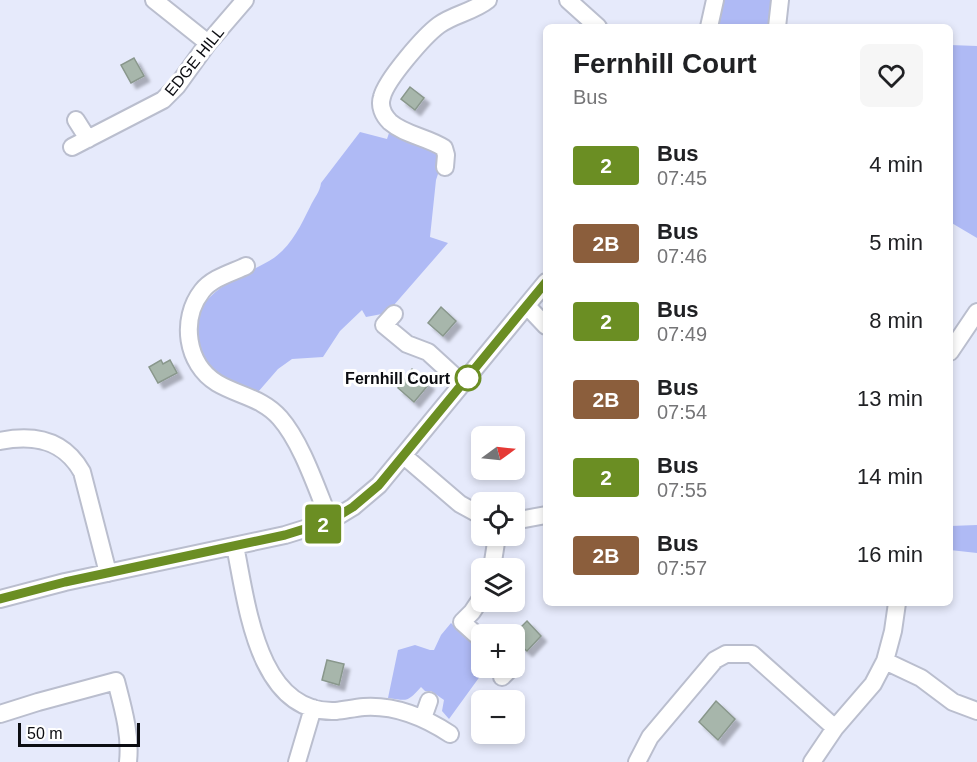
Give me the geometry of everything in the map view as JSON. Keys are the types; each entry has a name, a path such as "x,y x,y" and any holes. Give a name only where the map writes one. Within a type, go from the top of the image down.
{"street":[{"path":"154,0 208,43"},
{"name":"EDGE HILL","path":"72,147 163,100 245,0"},
{"path":"445,167 444,148 399,129 389,121 382,112 382,96 387,84 432,31 444,22 488,0"},
{"path":"568,0 595,24"},
{"path":"710,24 716,0"},
{"path":"777,24 780,0"},
{"path":"76,120 88,139"},
{"path":"246,266 211,283 196,300 188,328 192,350 203,371 218,384 259,401 281,418 336,518"},
{"path":"0,599 306,530 336,518 364,499 405,456 543,286"},
{"path":"527,306 543,323"},
{"path":"953,348 977,312"},
{"path":"394,314 384,325 407,344 428,352 463,384"},
{"path":"0,440 40,439 59,447 76,462 82,472 108,573"},
{"path":"405,456 460,504 471,510"},
{"path":"525,519 543,516"},
{"path":"235,546 249,610 264,662 269,674 291,696 322,711 373,707 401,711 423,718 450,734"},
{"path":"812,762 835,728 873,684 885,661 897,606"},
{"path":"471,630 462,622 472,612"},
{"path":"637,762 650,737 714,660 726,654 752,654 835,728"},
{"path":"885,661 921,678 953,702 977,711"},
{"path":"0,714 116,681 127,731 128,762"},
{"path":"423,718 429,701"},
{"path":"297,762 313,708"}],"shaded area":[{"path":"723,0 773,0 771,24 719,24"},
{"path":"953,45 977,46 977,238 953,224"},
{"path":"391,127 435,148 441,165 436,180 430,237 448,243 387,313 366,317 362,310 340,331 323,357 292,359 278,369 258,392 222,379 205,363 197,344 197,323 204,305 223,286 269,261 289,244 321,183 360,132 387,139"},
{"path":"977,525 977,553 953,550 953,526"},
{"path":"451,623 458,630 463,629 471,637 471,678 479,678 449,719 442,711 444,700 421,687 407,699 388,698 398,650 415,645 434,650 441,635"}],"building":[{"path":"134,58 144,76 131,83 121,65"},
{"path":"410,87 424,98 415,110 401,99"},
{"path":"441,307 456,321 443,336 428,323"},
{"path":"161,360 163,364 170,360 177,373 158,383 149,367"},
{"path":"412,369 429,384 414,402 398,388"},
{"path":"527,621 541,636 527,651 525,649 524,624"},
{"path":"327,660 344,664 339,685 322,680"},
{"path":"716,701 735,719 718,740 699,722"}],"bus line":[{"name":"2","path":"0,599 65,582 306,530 341,515 364,499 405,456 543,286"}],"place":[{"name":"Fernhill Court","path":"468,378"}]}
